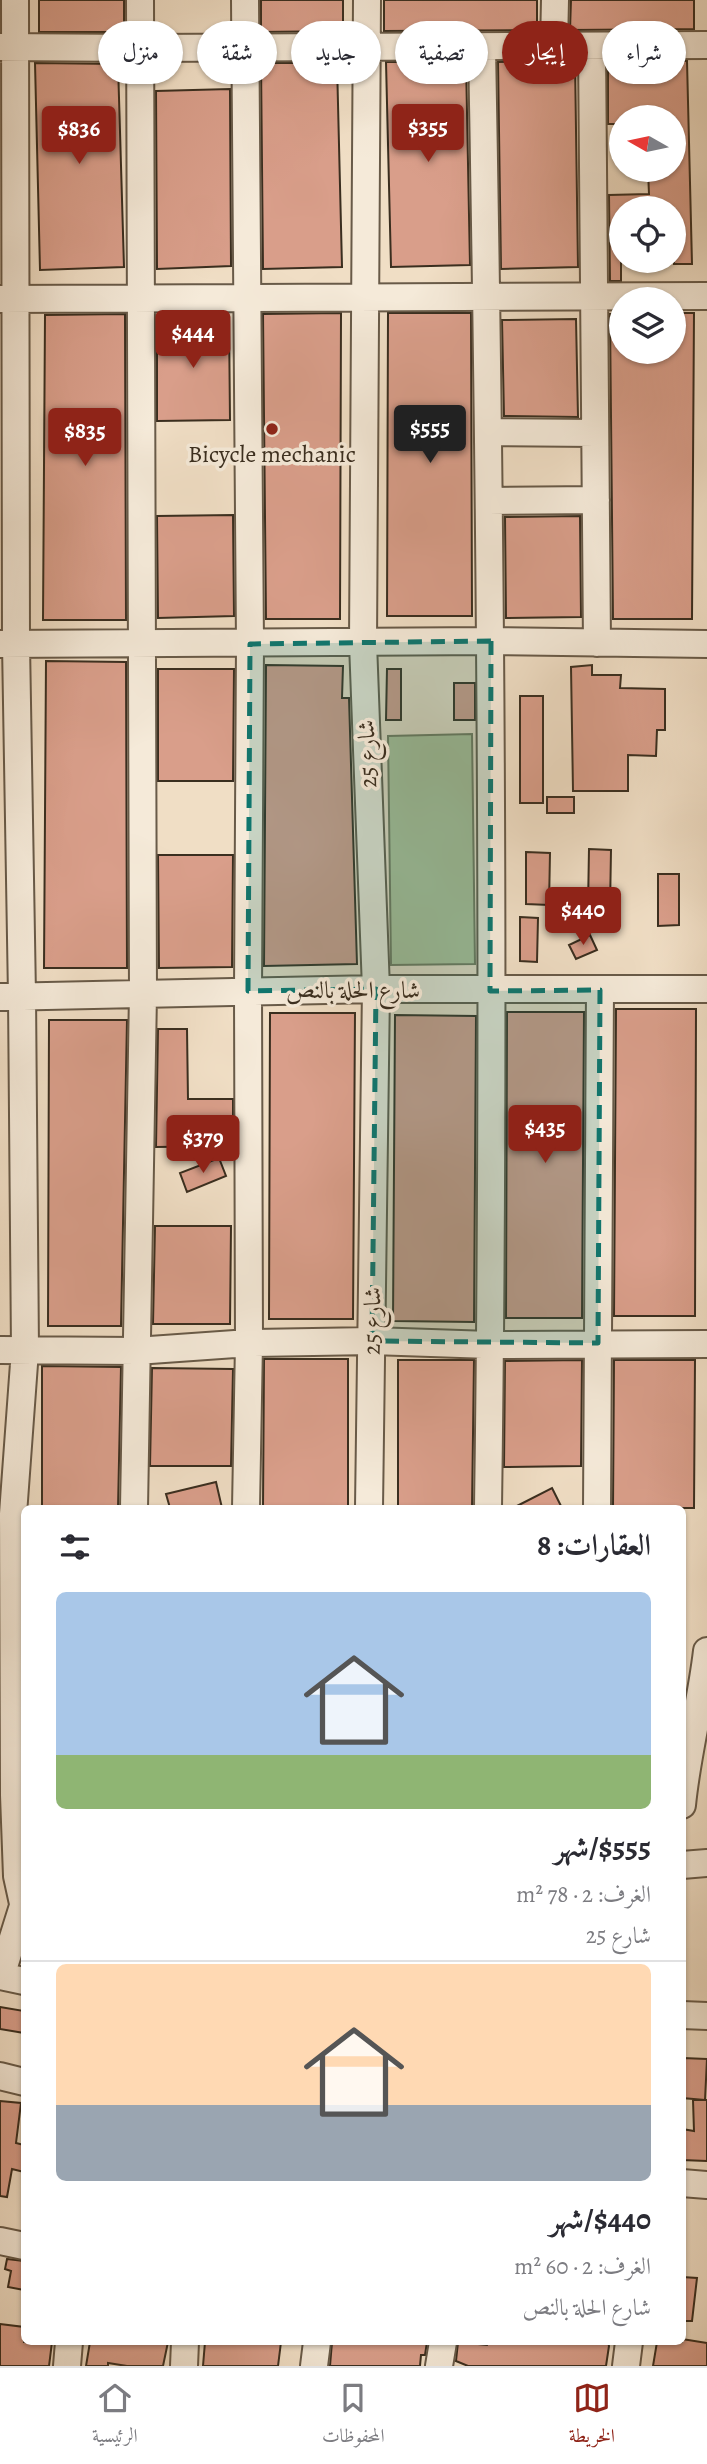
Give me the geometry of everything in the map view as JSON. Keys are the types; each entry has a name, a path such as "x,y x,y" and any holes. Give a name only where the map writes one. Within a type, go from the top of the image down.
{"street":[{"path":"15,0 8,46 8,644 13,1705 19,1795 17,1876 21,1894"},
{"path":"140,0 140,21"},
{"path":"245,0 245,21"},
{"name":"شارع 25","path":"367,0 367,21"},
{"path":"555,0 555,21"},
{"path":"588,47 707,45"},
{"path":"8,46 98,47"},
{"path":"592,47 597,643"},
{"path":"134,1505 143,994 140,84"},
{"path":"245,84 250,643 247,991 250,1342 246,1505"},
{"name":"شارع 25","path":"368,84 363,643 376,989 369,1505"},
{"path":"483,84 491,641 488,1505"},
{"path":"8,299 707,296"},
{"path":"488,432 595,433"},
{"path":"489,500 596,500"},
{"path":"8,644 491,641 707,644"},
{"name":"شارع الحلة بالنص","path":"11,996 376,989 707,989"},
{"path":"597,1505 600,990"},
{"path":"12,1350 136,1351 250,1342 372,1340 490,1345 707,1344"},
{"path":"686,1765 707,1651"},
{"path":"686,1865 707,1863"},
{"path":"9,1978 21,1921"},
{"path":"686,2015 707,2016"},
{"path":"0,2076 21,2081"},
{"path":"686,2183 707,2185"},
{"path":"0,2241 21,2245"},
{"path":"67,2366 69,2345"},
{"path":"184,2366 185,2345"},
{"path":"314,2366 317,2345"},
{"path":"439,2366 442,2345"},
{"path":"626,2366 629,2345"}],"highlighted area":[{"path":"491,641 490,991 600,990 598,1343 372,1341 376,989 248,991 250,644"}],"green space":[{"path":"472,734 475,964 391,965 388,736"}],"building":[{"path":"39,0 124,0 124,21 98,21 98,32 39,32"},
{"path":"261,0 343,0 343,21 291,21 291,32 277,32 277,21 261,21"},
{"path":"384,0 537,0 537,21 502,21 502,30 488,30 488,21 395,21 395,31 384,31"},
{"path":"571,0 694,0 694,29 686,29 686,21 602,21 602,30 588,30 588,21 570,21"},
{"path":"687,61 692,264 686,264 686,196 609,196 649,194 648,182 686,182 686,105 609,105 608,124 608,84 686,84"},
{"path":"386,62 395,62 395,84 466,84 470,265 391,267"},
{"path":"498,62 502,62 502,84 575,84 578,267 501,269"},
{"path":"35,63 98,64 98,84 119,84 124,267 40,270"},
{"path":"277,63 291,63 291,84 338,84 342,267 263,269 261,84 277,84"},
{"path":"230,89 231,266 157,269 156,91"},
{"path":"610,273 621,273 621,281 610,281"},
{"path":"341,313 340,619 266,619 263,314"},
{"path":"388,313 471,313 472,616 387,616"},
{"path":"686,313 694,313 692,619 613,619 610,364 686,364"},
{"path":"125,314 126,620 43,620 45,315"},
{"path":"229,318 230,420 157,421 157,319"},
{"path":"576,319 578,417 504,416 502,320"},
{"path":"233,515 234,616 158,618 157,516"},
{"path":"580,516 581,617 506,618 505,517"},
{"path":"46,661 126,662 127,968 44,968"},
{"path":"266,665 343,666 342,698 349,698 357,964 264,966"},
{"path":"592,665 592,675 621,675 620,688 665,689 665,730 657,730 656,756 628,755 628,791 573,791 571,667"},
{"path":"158,669 234,669 233,781 158,781"},
{"path":"387,669 401,669 401,720 386,720"},
{"path":"454,683 475,683 475,720 454,720"},
{"path":"520,696 543,696 543,803 520,803"},
{"path":"547,797 574,797 574,813 547,813"},
{"path":"589,849 611,850 610,908 588,907"},
{"path":"526,852 550,853 549,905 526,904"},
{"path":"158,855 233,855 232,967 159,968"},
{"path":"658,874 679,874 679,925 658,926"},
{"path":"520,917 538,918 537,962 520,961"},
{"path":"590,935 597,950 576,959 569,945"},
{"path":"616,1009 696,1009 695,1316 614,1316"},
{"path":"507,1012 584,1012 582,1318 506,1318"},
{"path":"270,1013 355,1013 353,1319 269,1319"},
{"path":"395,1015 476,1016 474,1322 393,1321"},
{"path":"49,1020 127,1020 121,1326 48,1326"},
{"path":"158,1029 187,1029 188,1099 233,1099 233,1146 156,1147"},
{"path":"219,1158 226,1176 187,1192 180,1173"},
{"path":"155,1226 231,1226 230,1324 153,1324"},
{"path":"264,1359 348,1359 348,1505 263,1505"},
{"path":"398,1360 474,1360 472,1505 398,1505"},
{"path":"582,1360 581,1466 504,1467 505,1361"},
{"path":"614,1360 695,1360 694,1508 686,1508 686,1505 613,1505"},
{"path":"42,1366 121,1367 118,1505 42,1505"},
{"path":"152,1368 233,1369 231,1466 150,1466"},
{"path":"216,1482 221,1505 169,1505 166,1494"},
{"path":"552,1488 560,1505 519,1505"},
{"path":"0,2007 21,2010 21,2032 0,2029"},
{"path":"686,2058 707,2059 705,2100 686,2098"},
{"path":"693,2100 707,2100 707,2161 686,2160 686,2130 694,2131"},
{"path":"0,2101 21,2103 16,2143 21,2144 21,2171 12,2169 7,2197 0,2196"},
{"path":"7,2259 21,2261 21,2289 8,2287 11,2271 5,2269"},
{"path":"686,2277 697,2278 692,2321 686,2321"},
{"path":"0,2324 21,2327 21,2345 52,2345 49,2366 0,2366"},
{"path":"686,2340 707,2343 707,2366 653,2366 656,2345 686,2345"},
{"path":"90,2345 167,2345 163,2366 108,2363 108,2366 86,2366"},
{"path":"205,2345 281,2345 278,2366 203,2366"},
{"path":"332,2345 427,2345 425,2355 421,2355 420,2366 330,2366"},
{"path":"458,2345 609,2346 606,2366 468,2366 456,2361"}],"place":[{"name":"Bicycle mechanic","path":"272,429"}]}
